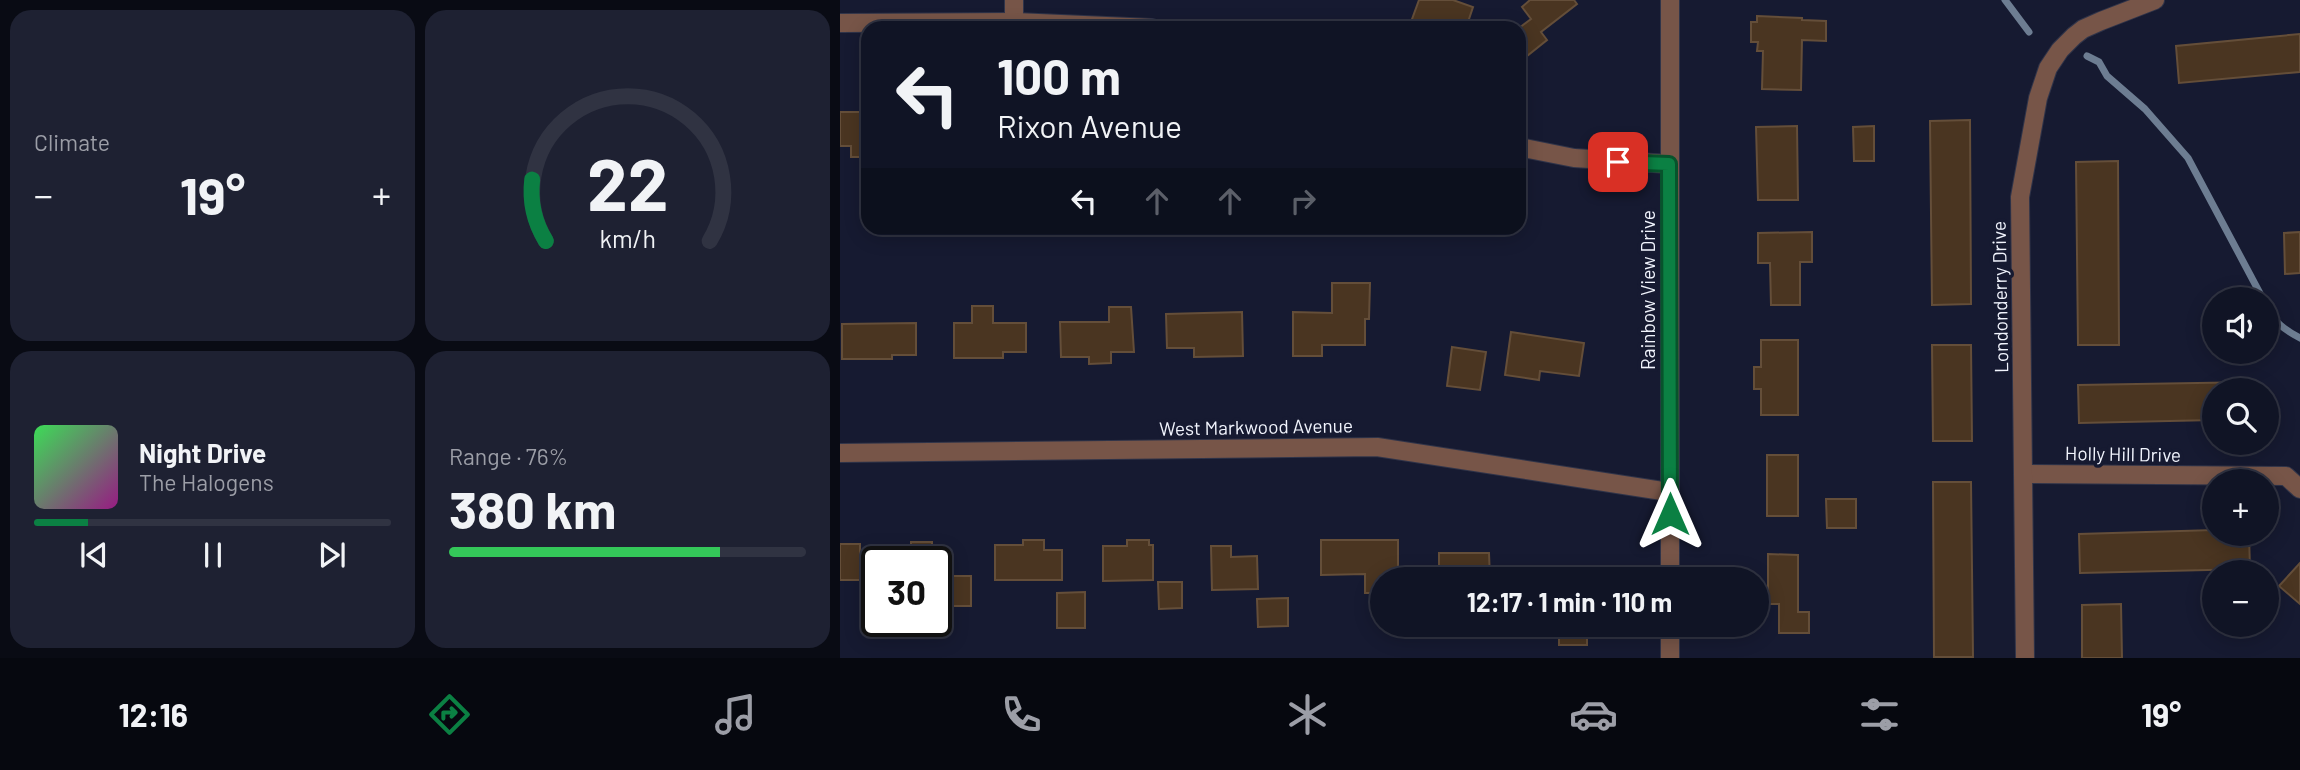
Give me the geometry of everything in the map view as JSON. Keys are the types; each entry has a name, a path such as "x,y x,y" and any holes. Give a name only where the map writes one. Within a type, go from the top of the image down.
{"street":[{"path":"1014,0 1014,21"},
{"name":"Rainbow View Drive","path":"1670,0 1670,567"},
{"name":"Londonderry Drive","path":"2025,658 2020,197 2040,88 2048,68 2060,50 2083,29 2155,0"},
{"path":"840,23 861,23"},
{"path":"1526,149 1574,158 1669,164"},
{"name":"West Markwood Avenue","path":"840,453 1377,447 1670,492"},
{"name":"Holly Hill Drive","path":"2024,474 2286,476 2300,489"},
{"path":"1670,637 1670,658"}],"building":[{"path":"1419,0 1453,0 1473,7 1468,21 1411,21"},
{"path":"1530,0 1574,0 1577,4 1541,32 1547,40 1527,56 1526,23 1531,19 1522,7"},
{"path":"1757,16 1826,21 1826,41 1802,40 1801,90 1762,89 1763,51 1757,51 1758,42 1751,42 1751,22 1757,22"},
{"path":"2300,34 2300,72 2179,83 2176,46"},
{"path":"840,112 861,112 861,157 851,157 851,146 840,146"},
{"path":"1970,120 1971,304 1932,305 1930,121"},
{"path":"1797,126 1798,200 1758,200 1756,127"},
{"path":"1874,126 1874,161 1854,161 1853,127"},
{"path":"2118,161 2119,345 2078,345 2076,162"},
{"path":"1812,232 1812,262 1800,262 1800,305 1771,305 1770,263 1758,263 1758,233"},
{"path":"2300,232 2300,273 2285,274 2284,233"},
{"path":"1332,283 1370,283 1365,345 1322,345 1322,356 1293,356 1293,312 1332,313"},
{"path":"972,306 993,306 993,323 1026,323 1026,352 1003,352 1003,358 954,358 954,323 972,323"},
{"path":"1109,307 1131,307 1134,352 1111,352 1111,363 1089,364 1089,357 1061,357 1060,322 1109,322"},
{"path":"1242,312 1243,356 1194,357 1194,348 1167,348 1166,314"},
{"path":"916,323 916,355 892,355 892,359 842,359 842,324"},
{"path":"1511,332 1584,343 1579,376 1540,371 1539,380 1505,375"},
{"path":"1761,340 1798,340 1798,415 1761,415 1761,389 1754,389 1754,367 1761,367"},
{"path":"1932,345 1971,345 1972,441 1933,441"},
{"path":"1452,347 1486,352 1480,390 1447,386"},
{"path":"2202,383 2202,420 2079,423 2078,385"},
{"path":"1767,455 1798,455 1798,516 1767,516"},
{"path":"1933,482 1971,482 1973,657 1934,657"},
{"path":"1826,499 1856,499 1856,528 1827,528"},
{"path":"2202,530 2202,546 2249,546 2250,560 2202,560 2202,570 2080,573 2079,534"},
{"path":"1023,540 1044,540 1044,550 1062,550 1062,580 995,580 995,545 1023,545"},
{"path":"1127,540 1149,540 1149,545 1153,545 1153,580 1103,581 1103,546 1127,546"},
{"path":"1321,540 1398,540 1398,567 1370,567 1370,593 1365,593 1365,574 1321,575"},
{"path":"911,542 932,542 932,546 887,546 887,545 911,545"},
{"path":"840,544 860,544 860,580 840,580"},
{"path":"1211,546 1231,546 1231,557 1257,556 1258,589 1212,590"},
{"path":"1439,553 1489,553 1490,567 1439,567"},
{"path":"1768,554 1798,555 1798,612 1809,612 1809,633 1779,633 1779,604 1769,604"},
{"path":"2300,563 2300,604 2279,586"},
{"path":"952,576 971,576 971,606 952,606"},
{"path":"1158,582 1182,582 1182,608 1159,609"},
{"path":"1085,592 1085,628 1057,628 1057,593"},
{"path":"1288,598 1288,626 1258,627 1257,599"},
{"path":"2121,604 2122,658 2082,658 2082,605"},
{"path":"1559,637 1587,637 1587,645 1559,645"}],"waterway":[{"path":"2005,0 2029,32"},
{"path":"2087,56 2099,62 2107,76 2145,109 2188,158 2257,287"},
{"path":"2279,324 2300,338"}],"route":[{"path":"1618,162 1669,164 1670,514"}]}
